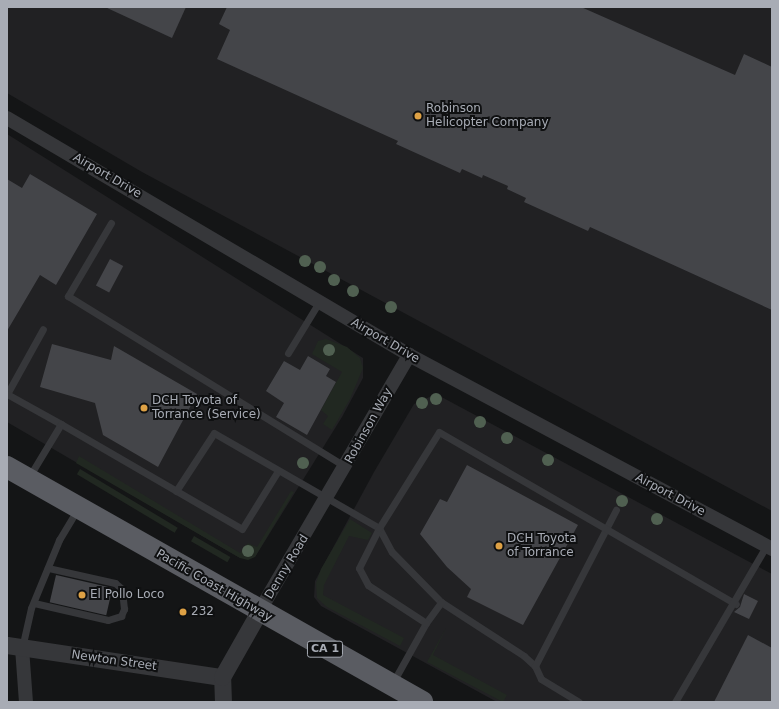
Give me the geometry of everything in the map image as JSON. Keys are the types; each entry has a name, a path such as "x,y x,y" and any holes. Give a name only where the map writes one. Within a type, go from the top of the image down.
{"highway":[{"name":"Pacific Coast Highway","path":"7,467 259,612 422,702"}],"street":[{"name":"Airport Drive","path":"7,118 320,302 408,356 769,548"},
{"name":"Robinson Way","path":"329,497 408,356"},
{"name":"Denny Road","path":"222,677 259,612 329,497"},
{"name":"Newton Street","path":"15,646 222,677"},
{"path":"15,646 26,702"},
{"path":"222,677 223,702"}],"lane":[{"path":"111,223 68,296 346,467"},
{"path":"288,353 320,302"},
{"path":"43,329 7,394 242,529 278,471"},
{"path":"27,479 61,424"},
{"path":"426,623 368,585 359,568 379,528 439,432 736,604"},
{"path":"176,491 214,433 278,471 329,497 379,528 392,552 441,602 535,666 541,679 579,702"},
{"path":"15,646 59,540 79,508"},
{"path":"535,666 616,510"},
{"path":"675,702 769,548"},
{"path":"34,602 108,620 121,616 124,609 122,589 115,583 48,568"},
{"path":"391,686 426,623 441,602"}],"shaded area":[{"path":"7,7 772,7 772,511 142,172 7,93"},
{"path":"7,134 363,358 363,378 342,417 255,557 240,558 7,422"},
{"path":"326,339 347,347 360,358 363,368 350,399 332,430 323,424 328,416 321,410 342,372 312,354 318,341"},
{"path":"436,394 772,574 772,702 497,702 321,606 314,597 315,581 374,472 414,404"},
{"path":"79,456 240,553 248,543 257,547 291,491 294,492 255,557 248,560 240,558 76,463"},
{"path":"80,469 178,528 175,533 77,474"},
{"path":"350,519 372,533 368,540 349,536 324,585 323,595 404,638 400,646 327,607 317,598 316,583 321,569"},
{"path":"194,536 230,557 227,562 191,541"},
{"path":"446,628 433,655 507,695 503,702 427,662"}],"building":[{"path":"105,7 186,7 172,38"},
{"path":"227,7 581,7 735,75 744,54 772,67 772,310 590,227 588,231 524,202 526,198 507,189 508,186 483,175 482,178 462,169 460,173 396,144 398,141 217,59 230,30 219,24"},
{"path":"30,174 97,214 56,285 40,275 7,331 7,179 22,188"},
{"path":"110,259 123,266 109,293 96,285"},
{"name":"DCH Toyota of Torrance (Service)","path":"52,344 111,360 114,346 197,394 158,467 103,435 95,403 40,387"},
{"path":"308,356 330,369 326,376 336,382 307,435 276,417 284,403 266,391 284,361 300,370"},
{"name":"DCH Toyota of Torrance","path":"467,465 578,525 523,625 467,597 471,589 447,567 420,534 440,499 447,502"},
{"name":"El Pollo Loco","path":"56,575 113,588 106,615 50,602"},
{"path":"744,594 758,601 749,619 734,612 740,607"},
{"path":"748,635 772,648 772,702 714,702"}],"place":[{"name":"Robinson Helicopter Company","path":"418,116"},
{"name":"DCH Toyota of Torrance (Service)","path":"144,408"},
{"name":"DCH Toyota of Torrance","path":"499,546"},
{"name":"El Pollo Loco","path":"82,595"},
{"name":"232","path":"183,612"}]}
